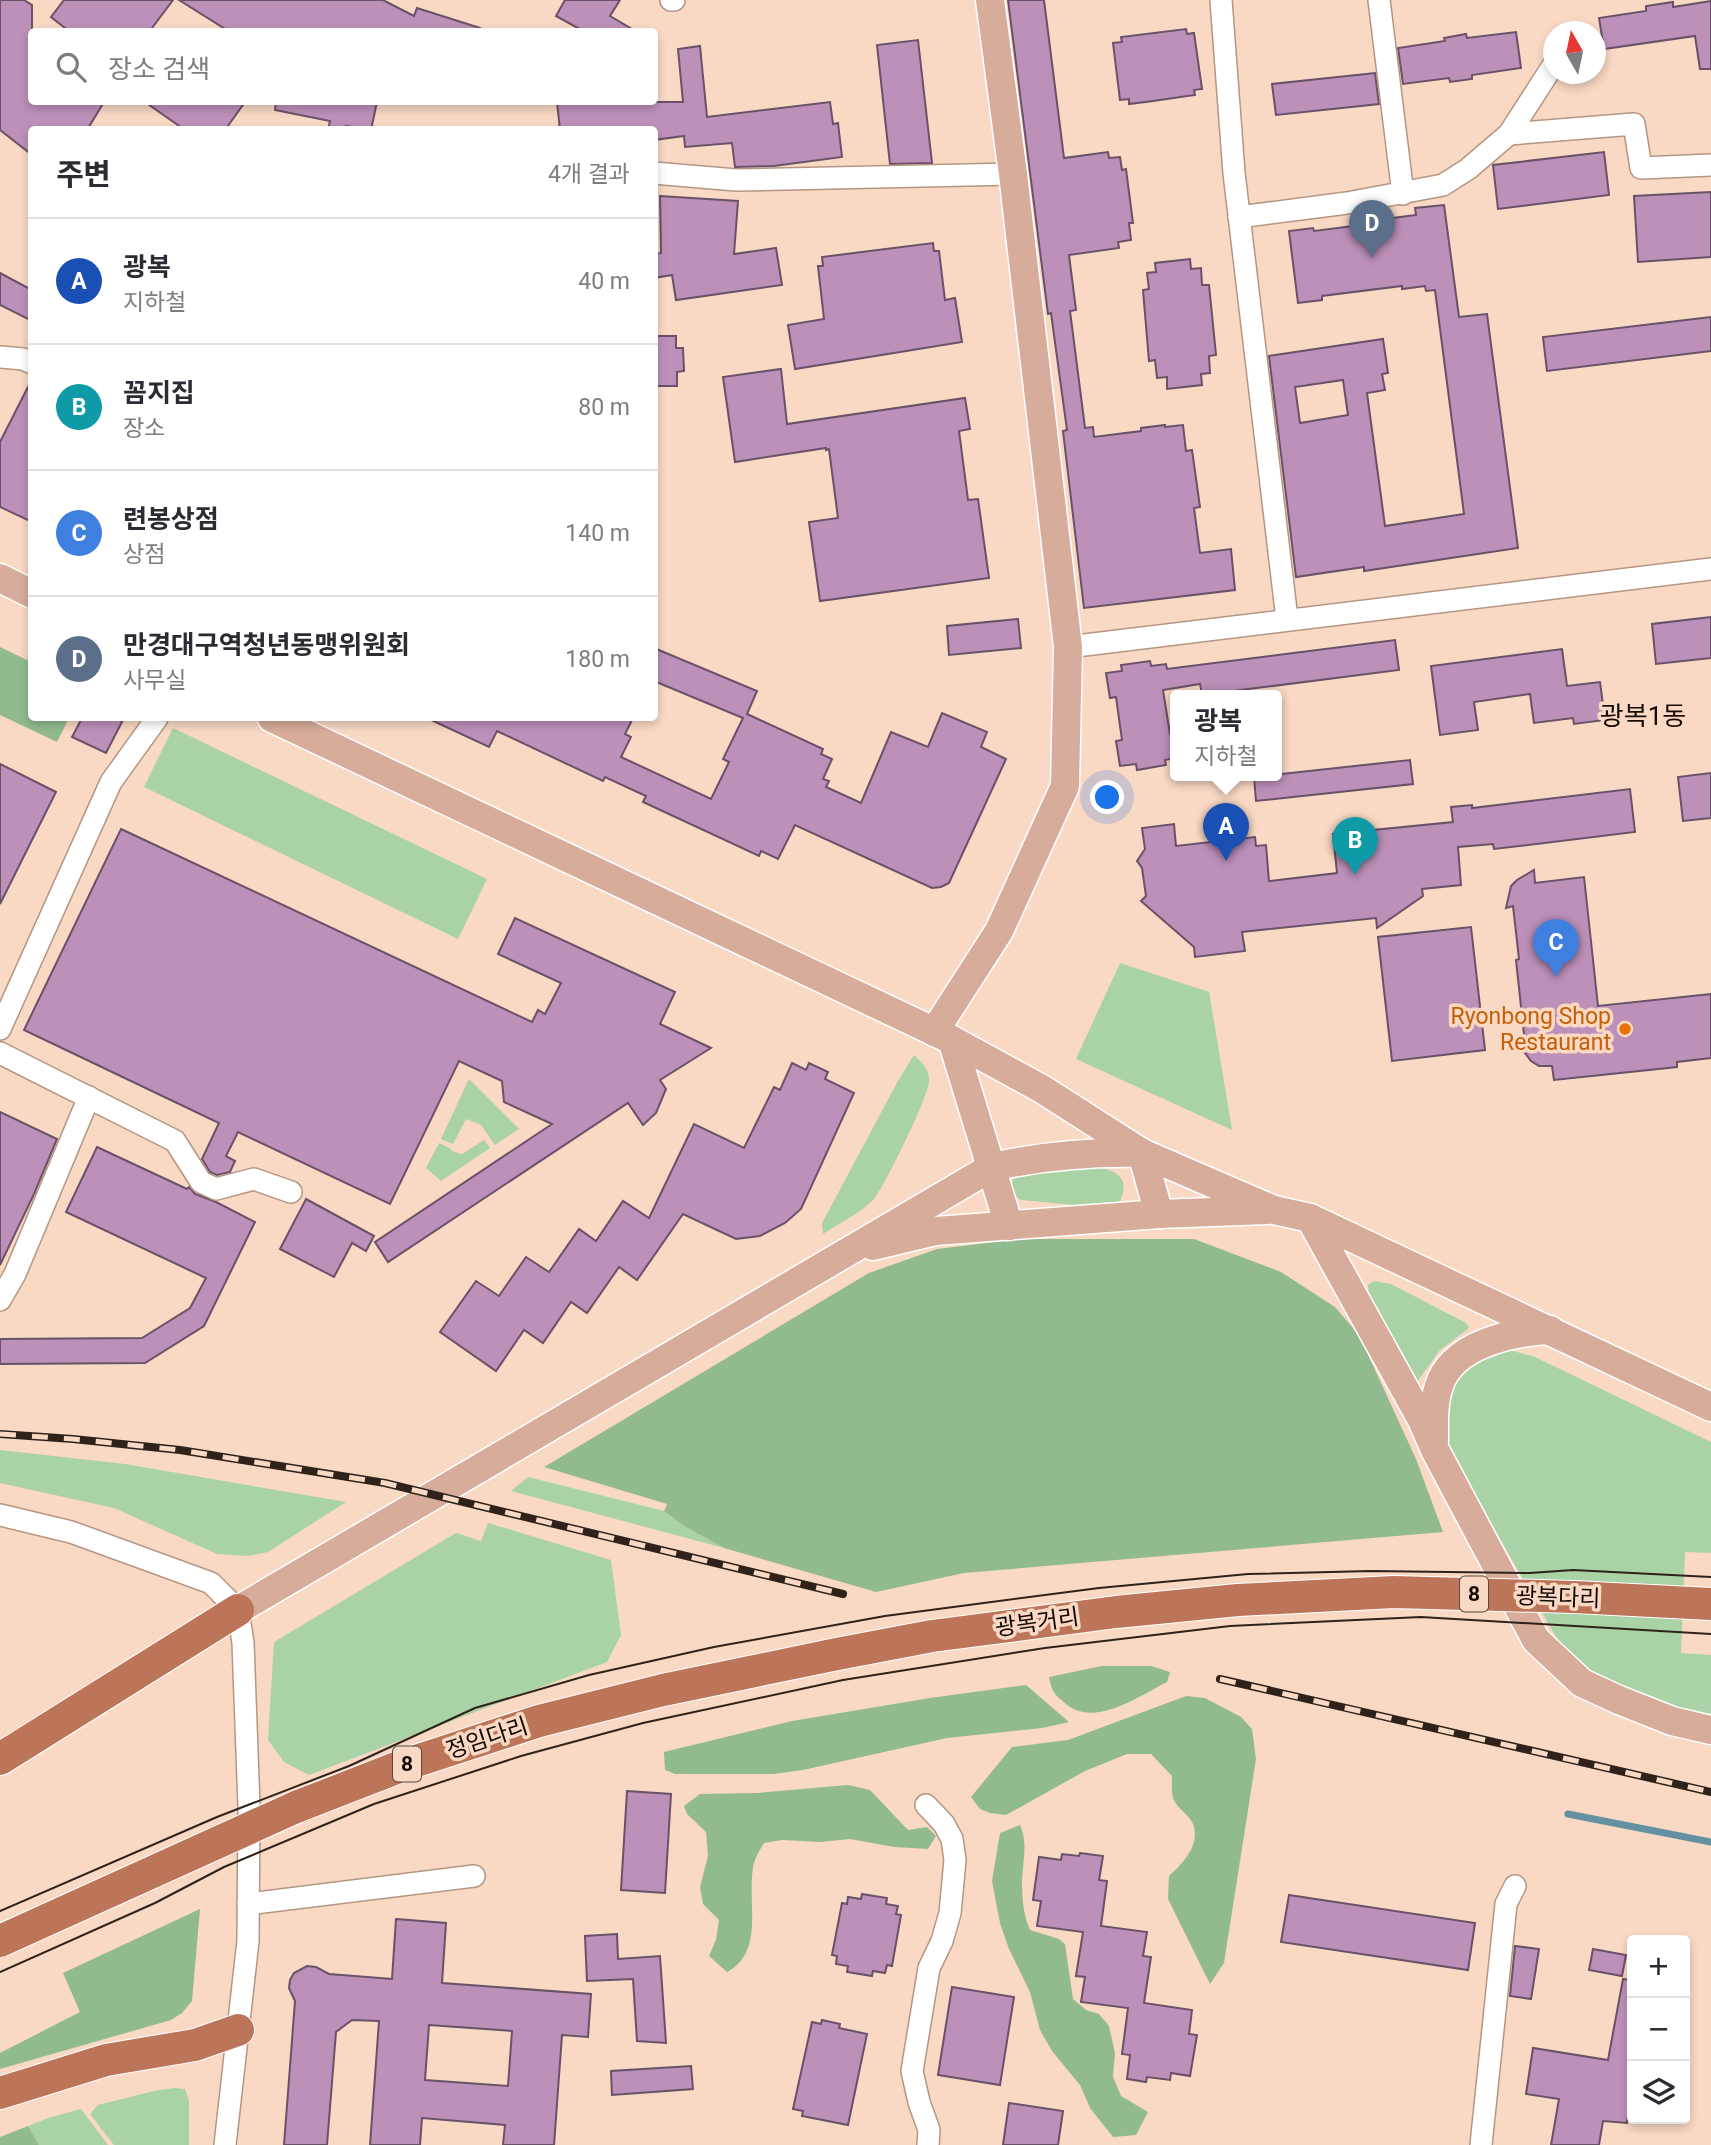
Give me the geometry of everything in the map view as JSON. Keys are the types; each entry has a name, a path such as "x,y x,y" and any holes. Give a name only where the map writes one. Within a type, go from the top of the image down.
{"highway":[{"name":"광복다리","path":"1238,1600 1394,1592 1711,1604"},
{"name":"광복거리","path":"837,1654 932,1636 1116,1612 1238,1600"},
{"path":"0,1759 238,1610"},
{"name":"정임다리","path":"0,1941 285,1812 404,1765 539,1721 663,1690 837,1654"},
{"path":"0,2093 107,2060 195,2045 238,2030"}],"main road":[{"path":"990,0 1068,646 1065,786 999,931 943,1036 992,1167 1009,1226"},
{"path":"0,578 28,592"},
{"path":"284,721 943,1036 1042,1089 1142,1153 1274,1210 1310,1218 1711,1407"},
{"path":"238,1610 992,1167 1065,1154 1142,1153"},
{"path":"1142,1153 1159,1214"},
{"path":"846,1252 936,1231 1159,1214 1274,1210"},
{"path":"1310,1218 1422,1420 1435,1450 1536,1640 1583,1683 1672,1721 1711,1730"},
{"path":"1435,1450 1434,1410 1439,1384 1450,1366 1474,1346 1527,1331 1550,1330"}],"street":[{"path":"1221,0 1234,173 1287,619"},
{"path":"1379,0 1403,194"},
{"path":"1239,216 1347,203 1443,185 1468,169 1509,134 1543,78"},
{"path":"1509,134 1634,124 1641,168 1711,165"},
{"path":"658,173 736,180 1013,174"},
{"path":"0,357 28,361"},
{"path":"1068,646 1711,569"},
{"path":"0,1030 111,782 155,721"},
{"path":"0,1053 175,1141 201,1182 216,1189 254,1179 291,1192"},
{"path":"0,1300 15,1274 89,1097"},
{"path":"0,1515 71,1532 211,1583 238,1610 243,1643 249,1806 248,1941 225,2145"},
{"path":"926,1805 944,1824 952,1839 955,1860 950,1913 942,1941 929,1968 912,2071 929,2130 928,2145"},
{"path":"248,1903 474,1876"},
{"path":"1481,2145 1506,1904 1516,1886"}],"green space":[{"path":"0,647 28,661 28,721 68,721 57,742 0,715"},
{"path":"173,728 487,879 458,939 144,787"},
{"path":"1120,963 1209,992 1232,1130 1076,1059"},
{"path":"914,1055 927,1070 929,1082 895,1161 873,1200 823,1234 822,1223"},
{"path":"469,1079 519,1129 495,1145 481,1125 466,1119 453,1144 441,1139"},
{"path":"484,1140 490,1148 441,1181 426,1168 439,1143 462,1154"},
{"path":"1101,1167 1119,1176 1124,1184 1119,1204 1107,1208 1021,1200 1013,1194 1011,1184 1015,1176 1064,1168"},
{"path":"1020,1239 1194,1239 1281,1272 1335,1307 1359,1335 1416,1459 1443,1532 964,1573 876,1592 724,1548 684,1526 664,1511 667,1504 544,1467 869,1273 937,1249"},
{"path":"1374,1281 1391,1284 1466,1323 1469,1328 1439,1351 1417,1382 1409,1378 1369,1295 1368,1285"},
{"path":"1506,1349 1535,1357 1711,1442 1711,1553 1685,1552 1681,1653 1711,1655 1711,1716 1686,1715 1593,1676 1560,1644 1443,1439 1442,1407 1464,1367"},
{"path":"0,1450 125,1464 346,1502 268,1552 248,1556 217,1554 114,1508 0,1483"},
{"path":"528,1477 664,1511 684,1526 724,1548 511,1491"},
{"path":"488,1523 611,1560 621,1635 607,1662 309,1775 284,1762 268,1740 274,1642 456,1533 481,1541"},
{"path":"1102,1666 1151,1666 1170,1672 1167,1682 1117,1707 1103,1711 1078,1711 1056,1695 1049,1677"},
{"path":"1026,1685 1069,1722 1042,1728 947,1738 803,1770 773,1774 675,1774 665,1770 664,1752 792,1721"},
{"path":"1186,1696 1205,1698 1241,1717 1252,1729 1256,1759 1224,1963 1210,1984 1168,1899 1169,1876 1192,1847 1195,1832 1193,1824 1173,1798 1172,1776 1151,1754 1127,1754 1085,1771 1006,1815 980,1809 971,1797 1012,1747 1068,1740"},
{"path":"848,1785 870,1790 908,1830 927,1827 936,1836 928,1849 894,1847 850,1839 821,1842 782,1840 764,1843 753,1868 750,1939 739,1963 727,1972 709,1956 716,1940 719,1920 703,1904 700,1887 708,1856 706,1832 687,1814 684,1806 700,1794 757,1793"},
{"path":"1020,1825 1024,1845 1024,1912 1030,1930 1059,1939 1065,1944 1073,1999 1086,2010 1099,2014 1109,2026 1115,2053 1113,2077 1121,2096 1148,2112 1136,2135 1113,2137 1090,2108 1080,2085 1052,2051 1040,2030 1030,1992 1009,1949 1000,1923 992,1881 1000,1833"},
{"path":"200,1909 192,2001 182,2013 171,2020 0,2069 0,2053 80,2012 63,1973"},
{"path":"174,2088 185,2089 189,2101 189,2145 114,2145 90,2114 98,2105"},
{"path":"81,2109 108,2145 39,2145 28,2126 48,2118"},
{"path":"28,2126 39,2145 0,2145 0,2137"}],"building":[{"path":"0,0 24,0 32,5 32,28 28,28 28,105 102,105 89,126 28,126 28,152 0,130"},
{"path":"64,0 173,0 152,28 65,28 51,17"},
{"path":"179,0 383,0 414,16 417,8 480,28 224,28"},
{"path":"565,0 620,0 610,16 630,28 578,28 556,16"},
{"path":"1008,0 1044,0 1064,158 1108,152 1109,158 1120,157 1122,170 1126,169 1133,223 1129,223 1131,240 1118,242 1119,248 1069,255 1076,310 1070,311 1085,428 1093,427 1094,437 1141,431 1141,428 1183,425 1186,451 1192,450 1200,507 1194,508 1200,553 1231,549 1235,590 1084,608 1063,431 1067,430 1051,313 1048,314"},
{"path":"1711,1 1711,69 1700,69 1695,36 1606,49 1606,21 1599,21 1599,18 1646,11 1646,6 1673,2 1673,7"},
{"path":"1186,29 1187,34 1194,33 1202,89 1194,90 1195,95 1153,101 1129,104 1129,99 1120,100 1113,43 1122,42 1121,37"},
{"path":"1516,32 1521,68 1472,75 1472,79 1450,82 1449,78 1403,84 1398,48 1445,41 1444,38 1466,34 1467,38"},
{"path":"918,40 932,163 890,164 877,45"},
{"path":"700,46 707,117 830,102 833,124 838,123 842,157 774,166 735,167 732,143 685,147 684,136 658,139 658,126 560,126 557,105 658,105 658,102 683,102 678,49"},
{"path":"1375,73 1379,104 1276,115 1272,84"},
{"path":"149,105 243,105 228,126 179,126"},
{"path":"276,105 376,105 372,126 329,126 330,121 275,110"},
{"path":"1604,152 1609,195 1498,209 1493,165"},
{"path":"1711,192 1711,257 1638,262 1634,196"},
{"path":"660,196 738,201 734,254 776,248 782,285 676,300 672,275 658,277 658,253 661,253"},
{"path":"1444,205 1459,317 1487,314 1518,548 1364,571 1364,567 1296,577 1269,356 1383,339 1388,373 1382,374 1385,390 1367,393 1385,526 1464,514 1435,290 1426,291 1425,286 1402,289 1402,286 1322,296 1322,300 1298,303 1289,231 1313,228 1314,231 1393,221 1393,218 1416,215 1415,208","holes":["1343,380 1348,415 1300,423 1295,387"]},
{"path":"933,243 934,251 939,251 945,300 955,298 962,342 795,369 788,325 824,319 818,266 823,266 822,257"},
{"path":"1190,259 1191,269 1201,268 1202,285 1209,285 1216,355 1209,356 1210,373 1201,374 1202,385 1167,389 1167,377 1157,378 1155,360 1149,361 1143,290 1149,289 1147,273 1156,272 1155,263"},
{"path":"0,273 28,288 28,319 0,305"},
{"path":"1711,317 1711,351 1547,371 1543,337"},
{"path":"658,336 676,336 676,348 683,348 684,371 677,372 677,386 658,386"},
{"path":"781,369 787,424 965,398 970,429 959,431 968,500 978,499 989,578 820,601 809,522 838,518 829,449 735,462 723,377"},
{"path":"28,387 28,520 0,507 0,442"},
{"path":"1711,617 1711,658 1656,664 1652,624"},
{"path":"1018,619 1021,648 949,655 947,626"},
{"path":"1395,640 1399,670 1241,690 1201,690 1200,684 1163,690 1170,734 1170,759 1165,760 1166,765 1137,770 1136,764 1120,766 1116,741 1122,740 1116,697 1110,698 1106,673 1122,671 1121,665 1150,661 1151,666 1166,664 1167,669"},
{"path":"1562,649 1567,686 1600,682 1605,720 1574,724 1573,718 1534,723 1530,694 1474,702 1478,730 1440,735 1431,666"},
{"path":"658,650 757,691 747,714 823,749 821,754 832,759 823,779 829,781 826,787 861,803 891,732 928,747 942,713 987,732 981,747 1006,759 949,883 932,888 795,825 778,859 761,851 759,856 643,802 646,796 605,777 603,781 497,731 489,747 433,721 632,721 625,734 631,737 621,757 711,799 729,762 723,759 743,718 658,683"},
{"path":"80,721 122,721 106,753 72,737"},
{"path":"1410,760 1413,784 1256,801 1254,781 1282,781 1282,774"},
{"path":"0,764 56,792 0,904"},
{"path":"1711,773 1711,818 1683,821 1678,777"},
{"path":"1630,789 1635,832 1494,849 1493,844 1458,847 1461,885 1422,889 1423,896 1377,928 1376,918 1242,932 1245,951 1195,957 1194,947 1141,901 1146,896 1142,868 1137,861 1145,849 1142,828 1174,824 1176,846 1255,837 1256,846 1266,845 1269,881 1337,873 1333,834 1453,822 1451,807 1472,805 1472,808"},
{"path":"121,829 532,1022 538,1010 545,1014 561,983 498,954 515,918 675,992 660,1024 711,1048 660,1080 666,1089 656,1113 643,1125 628,1103 388,1262 375,1242 552,1124 504,1102 502,1081 459,1061 390,1204 238,1132 226,1156 235,1161 230,1172 217,1175 210,1172 202,1159 219,1123 24,1030"},
{"path":"1534,870 1535,883 1584,877 1598,1006 1711,994 1711,1058 1677,1062 1677,1067 1554,1080 1552,1066 1539,1066 1531,1061 1519,1045 1525,1044 1516,960 1519,959 1513,906 1506,908 1511,886"},
{"path":"1471,927 1485,1050 1392,1061 1378,937"},
{"path":"792,1063 806,1070 809,1063 828,1072 825,1079 854,1093 801,1209 785,1223 760,1236 736,1239 683,1214 637,1280 619,1267 587,1313 571,1302 543,1343 524,1330 496,1371 440,1332 476,1281 499,1296 526,1257 549,1272 579,1229 596,1241 623,1201 649,1218 694,1124 744,1148 774,1087 780,1090"},
{"path":"0,1112 57,1139 0,1265"},
{"path":"97,1147 187,1189 189,1187 195,1194 255,1222 204,1326 145,1363 0,1364 0,1339 142,1338 190,1308 206,1278 66,1212"},
{"path":"306,1199 374,1236 366,1251 352,1243 334,1277 280,1249"},
{"path":"627,1791 671,1794 665,1893 621,1890"},
{"path":"1080,1853 1103,1856 1099,1880 1107,1881 1101,1926 1147,1932 1143,1956 1151,1957 1144,2003 1192,2010 1189,2034 1197,2035 1190,2076 1171,2073 1170,2080 1147,2077 1146,2082 1127,2079 1130,2055 1122,2054 1128,2008 1081,2002 1085,1977 1076,1976 1083,1932 1037,1926 1041,1901 1033,1900 1039,1857 1061,1860 1062,1854 1079,1856"},
{"path":"862,1894 887,1898 886,1904 898,1906 896,1914 901,1915 892,1966 887,1965 885,1973 873,1971 872,1976 847,1972 848,1966 836,1964 837,1956 832,1955 842,1903 847,1904 848,1897 861,1899"},
{"path":"1289,1895 1475,1923 1468,1970 1281,1942"},
{"path":"396,1919 446,1923 442,1983 591,1994 588,2037 562,2035 554,2145 503,2145 505,2125 422,2118 420,2145 370,2145 379,2021 352,2020 336,2032 327,2145 284,2145 295,2001 289,1988 294,1973 307,1966 316,1967 329,1974 392,1979","holes":["429,2025 512,2031 508,2086 425,2080"]},
{"path":"617,1934 618,1959 660,1956 666,2043 637,2041 633,1979 587,1981 585,1936"},
{"path":"1515,1946 1539,1949 1531,1999 1510,1996"},
{"path":"1593,1949 1626,1955 1622,1976 1589,1970"},
{"path":"1623,1979 1627,1979 1627,2123 1603,2121 1599,2145 1551,2145 1559,2099 1526,2094 1533,2048 1608,2060"},
{"path":"952,1987 1014,1997 1000,2085 938,2075"},
{"path":"822,2020 840,2024 839,2028 867,2034 848,2125 802,2116 803,2111 793,2109 812,2022 821,2024"},
{"path":"691,2066 693,2089 612,2095 611,2071"},
{"path":"1009,2103 1063,2111 1058,2145 1003,2145"}],"waterway":[{"path":"1568,1814 1711,1842"}],"tram line":[{"path":"0,1911 217,1817 349,1766 475,1708 589,1675 714,1647 885,1616 1099,1588 1248,1574 1371,1571 1530,1573 1573,1570 1711,1577"},
{"path":"0,1972 155,1903 224,1867 374,1804 521,1756 643,1723 843,1680 1045,1648 1230,1626 1421,1617 1711,1634"}],"railway":[{"path":"0,1434 180,1450 385,1483 843,1594"},
{"path":"1220,1679 1711,1792"}],"place":[{"name":"만경대구역청년동맹위원회","path":"1372,258"},
{"name":"광복","path":"1226,861"},
{"name":"꼼지집","path":"1355,875"},
{"name":"련봉상점","path":"1556,977"},
{"name":"Ryonbong Shop Restaurant","path":"1625,1029"}],"district":[{"name":"광복1동","path":"1643,716"}]}
